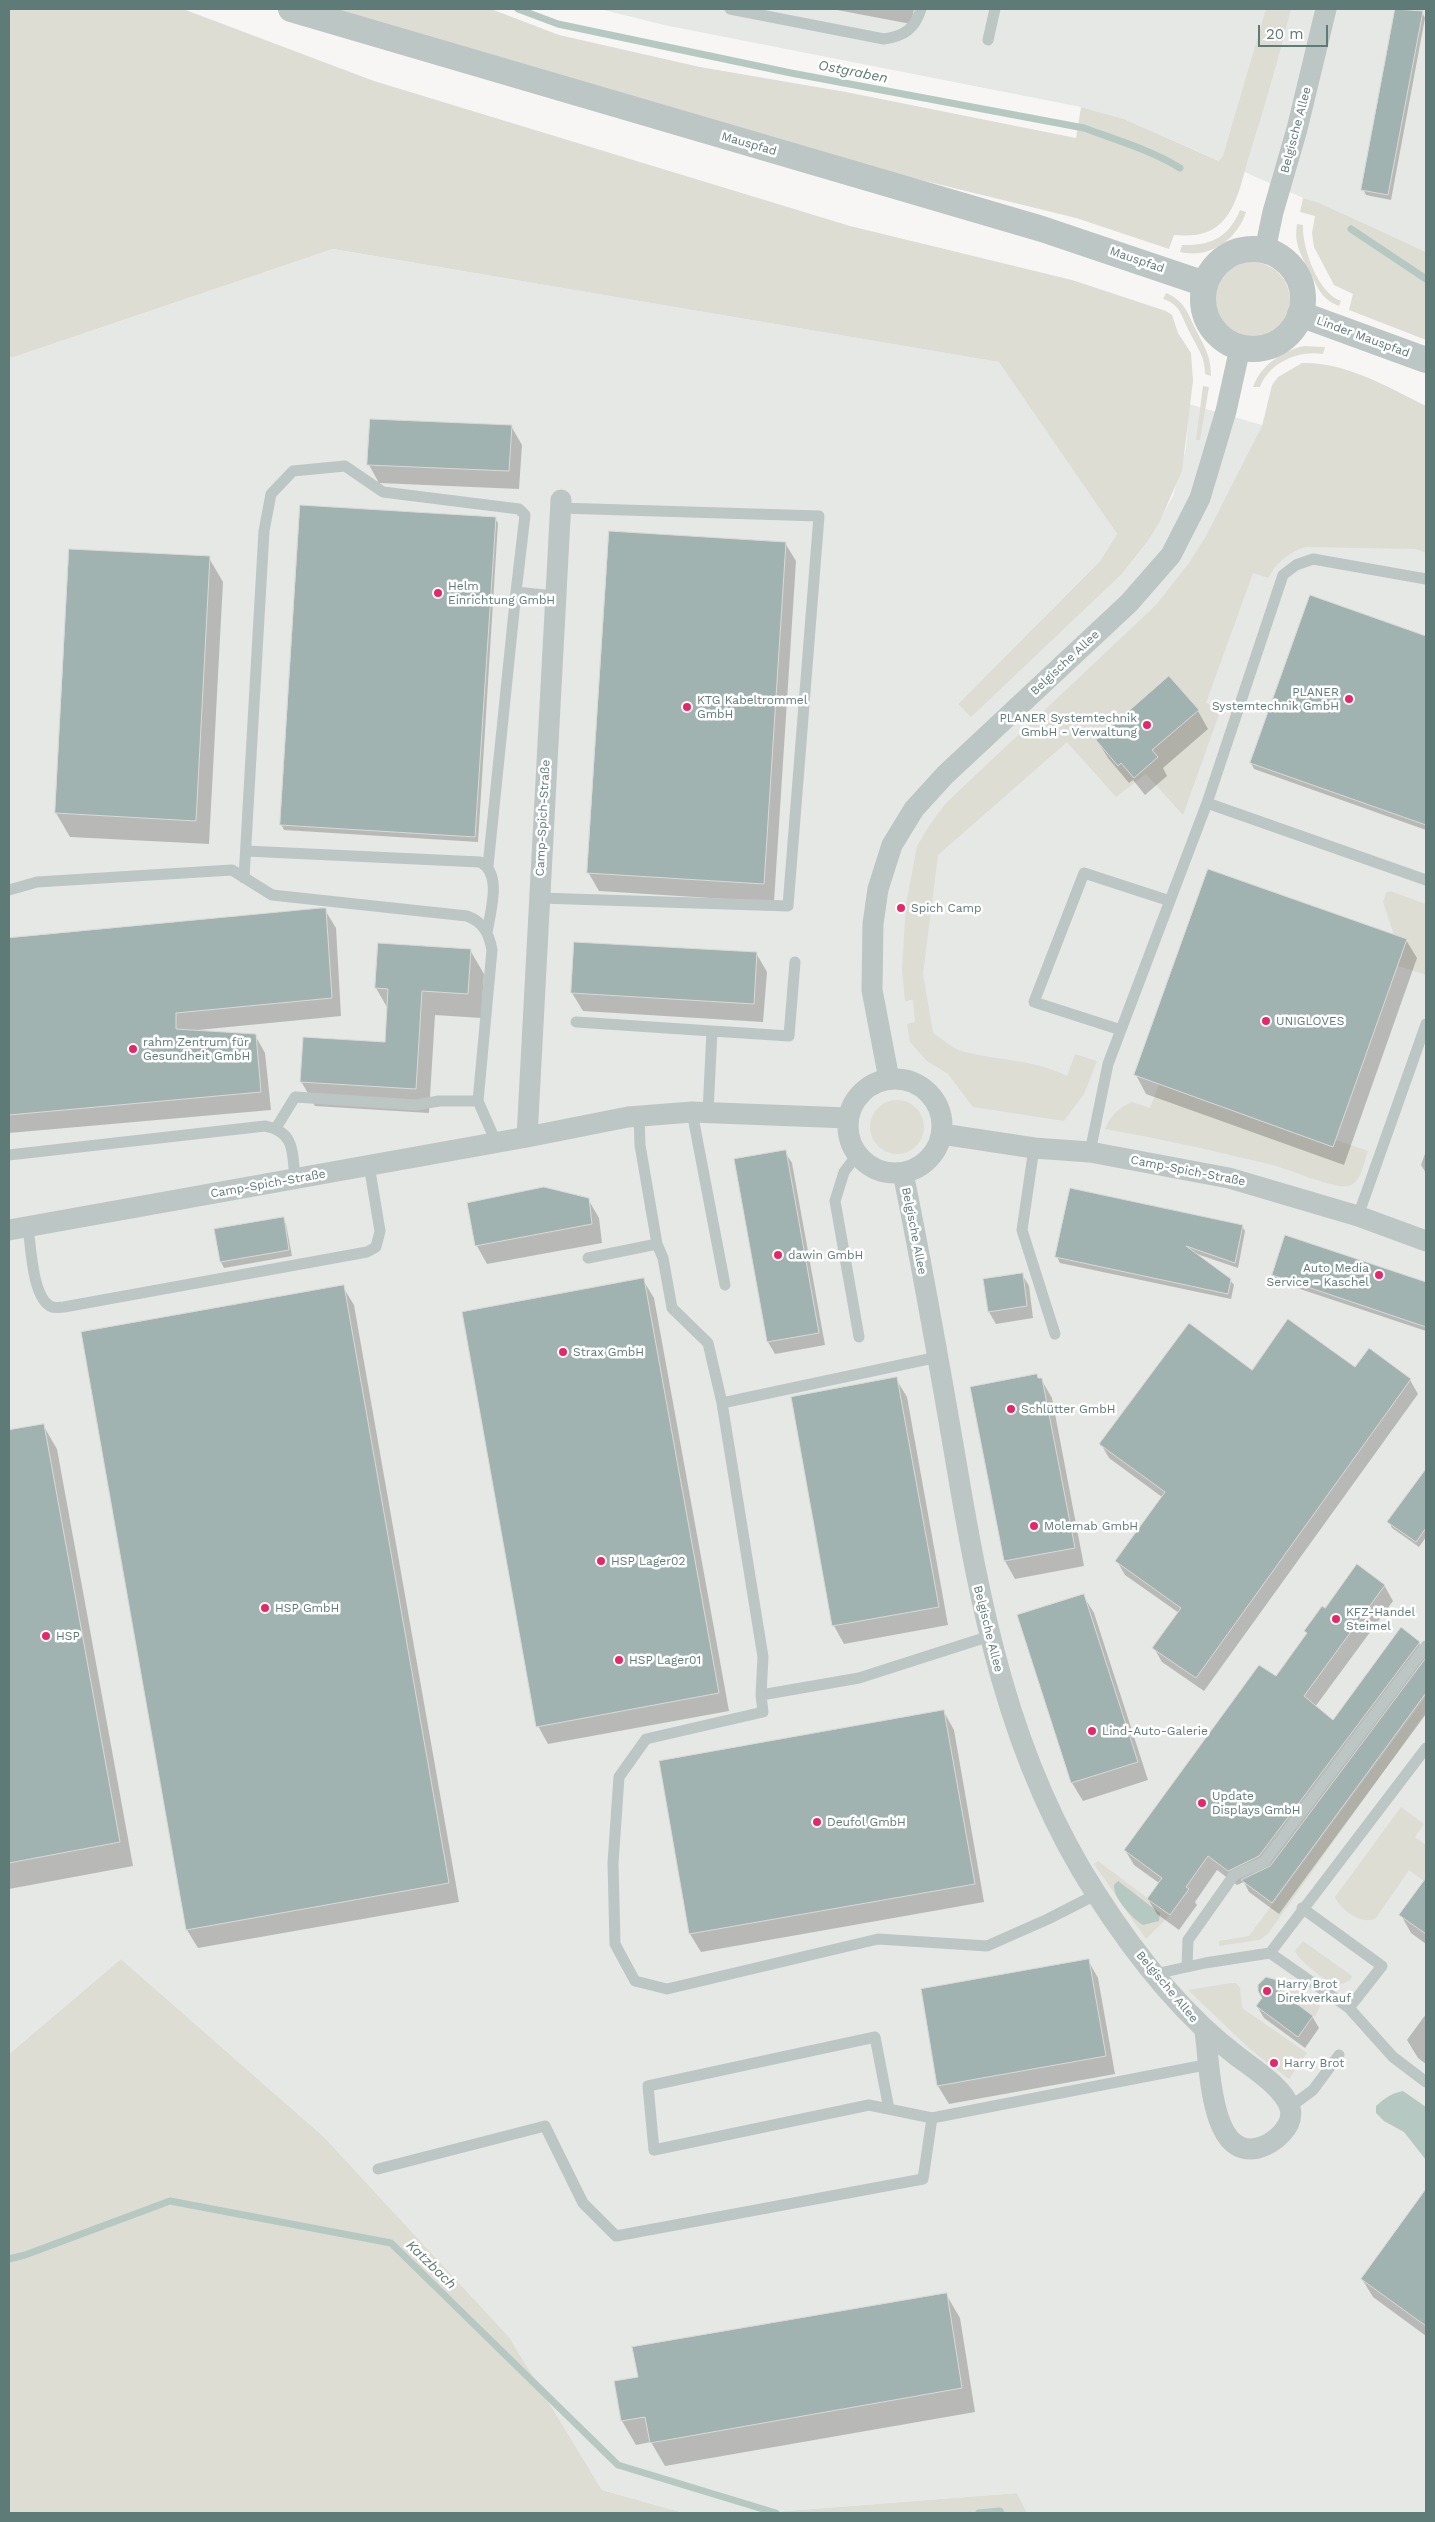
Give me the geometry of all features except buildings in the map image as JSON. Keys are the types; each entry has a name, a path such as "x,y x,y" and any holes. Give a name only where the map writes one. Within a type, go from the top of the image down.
{"street":[{"name":"Mauspfad","path":"292,9 1042,229 1205,284"},
{"name":"Belgische Allee","path":"1265,250 1273,212 1297,129 1326,9"},
{"path":"1250,249 1265,250 1289,264 1297,275 1302,287 1300,314 1294,328 1283,339 1270,346 1255,349 1240,348 1225,341 1213,330 1205,316 1203,300 1205,284 1212,270 1222,259 1236,252 1250,249"},
{"name":"Linder Mauspfad","path":"1300,314 1426,360"},
{"name":"Belgische Allee","path":"889,1079 872,990 874,915 878,889 892,845 914,809 945,775 1129,603 1171,555 1200,498 1226,411 1240,348"},
{"name":"Camp-Spich-Straße","path":"527,1137 554,596 561,504"},
{"path":"857,1155 851,1144 848,1118 853,1104 862,1092 875,1083 889,1079 904,1080 918,1084 929,1093 938,1105 942,1120 942,1134"},
{"name":"Camp-Spich-Straße","path":"18,1229 639,1116 700,1112 848,1118"},
{"name":"Belgische Allee","path":"857,1155 877,1170 890,1174 903,1173 917,1168 928,1160 937,1148 942,1134"},
{"name":"Camp-Spich-Straße","path":"942,1134 1034,1148 1090,1152 1230,1178 1358,1216 1426,1241"},
{"name":"Belgische Allee","path":"903,1173 938,1357 979,1594 1001,1682 1029,1764 1062,1836 1096,1894 1124,1935 1154,1974 1205,2032 1271,2082 1290,2108 1290,2120 1279,2137 1258,2148 1244,2149 1227,2139 1217,2119 1205,2032"}],"lane":[{"path":"730,9 884,39 899,37 911,29 921,9"},
{"path":"988,40 995,9"},
{"path":"244,878 264,531 271,494 292,471 345,466 383,492 519,509 524,515 488,866"},
{"path":"540,898 788,906 819,516 561,504"},
{"path":"1090,1152 1108,1064 1207,803 1283,575 1296,565 1313,559 1426,579"},
{"path":"516,592 554,596"},
{"path":"1207,803 1426,880"},
{"path":"246,851 480,862 488,866 494,882 487,933"},
{"path":"9,890 37,882 232,870 272,895 467,916 476,919 487,933 492,950 478,1101 496,1142"},
{"path":"1121,1030 1034,1002 1084,873 1170,901"},
{"path":"576,1022 790,1036 795,962"},
{"path":"1358,1216 1426,1024"},
{"path":"712,1031 700,1112 725,1284"},
{"path":"276,1128 295,1097 416,1104 439,1101 478,1101"},
{"path":"639,1116 640,1145 656,1244 664,1258 672,1308 708,1344 722,1403 763,1657 761,1695 763,1712 646,1740 620,1777 613,1863 615,1944 635,1981 667,1989 878,1939 987,1946 1048,1919 1096,1894"},
{"path":"9,1154 266,1126 276,1128 286,1135 291,1144 295,1179"},
{"path":"1034,1148 1022,1230 1055,1334"},
{"path":"857,1155 844,1172 835,1201 859,1337"},
{"path":"18,1229 42,1298 52,1307 103,1300 367,1252 376,1247 380,1232 369,1165"},
{"path":"588,1258 656,1244"},
{"path":"722,1403 938,1357"},
{"path":"761,1695 859,1678 990,1636"},
{"path":"1187,1966 1188,1940 1234,1875 1264,1862 1426,1646"},
{"path":"1270,1953 1302,1908 1426,1748"},
{"path":"1302,1908 1382,1966 1349,2008"},
{"path":"1154,1974 1187,1966 1270,1953 1349,2008 1392,2057 1426,2082"},
{"path":"889,2109 874,2037 648,2086 654,2150 870,2105 889,2109 932,2118 1210,2064"},
{"path":"1290,2108 1313,2090 1338,2055"},
{"path":"378,2169 545,2126 583,2203 616,2236 922,2179 932,2118"}],"shaded area":[{"path":"9,9 183,9 374,81 850,226 1072,280 1166,311 1172,315 1178,333 1191,353 1193,381 1182,471 1160,521 1148,541 1122,574 971,717 958,704 1100,561 1117,534 999,362 333,249 14,357 9,357"},
{"path":"334,9 491,9 559,35 700,67 846,92 1076,138 1081,107 1124,119 1219,161 1223,156 1266,9 1291,9 1272,81 1232,208 1221,223 1210,231 1193,235 1174,235 1169,249 1076,218 864,166"},
{"path":"600,9 1426,9 1426,252 1124,119 1081,107 664,25"},
{"path":"1303,198 1319,203 1426,252 1426,340 1349,310 1353,294 1334,285 1314,247 1312,233 1315,216 1300,212"},
{"path":"1240,210 1246,212 1242,222 1229,239 1221,245 1202,253 1180,252 1182,245 1202,244 1218,238 1230,227"},
{"path":"1297,224 1303,225 1305,245 1313,269 1325,289 1341,301 1339,306 1327,300 1308,269 1297,242"},
{"path":"333,249 1000,362 1117,534 1100,561 958,704 971,716 1122,574 1148,541 1173,496 1186,448 1189,404 1262,425 1414,549 1426,553 1426,2513 1027,2513 1017,2493 761,2513 684,2513 602,2490 509,2337 324,2137 121,1959 9,2054 9,357 14,357"},
{"path":"1252,262 1267,265 1279,273 1287,285 1290,300 1287,315 1279,327 1267,335 1252,338 1237,335 1225,327 1217,315 1214,300 1217,285 1225,273 1237,265"},
{"path":"1166,293 1177,299 1187,312 1206,351 1210,362 1211,376 1205,374 1201,355 1179,310 1173,304 1163,299"},
{"path":"1304,346 1325,347 1323,354 1313,353 1294,356 1277,365 1270,371 1260,387 1253,387 1261,372 1273,360 1288,351"},
{"path":"1302,363 1318,364 1351,371 1426,406 1426,553 1414,549 1306,547 1284,558 1268,578 1253,573 1206,703 1221,709 1183,815 1146,774 1116,797 1067,742 938,855 923,974 933,1033 958,1050 1042,1066 1067,1076 1075,1054 1097,1061 1084,1094 1064,1121 973,1107 948,1074 927,1061 910,1042 907,1024 915,1022 913,1000 905,1001 902,969 906,904 917,846 946,803 1156,605 1189,563 1206,536 1262,426 1272,385 1278,377"},
{"path":"1203,386 1209,387 1200,440 1196,440"},
{"path":"1390,891 1426,904 1426,975 1398,966 1407,939 1394,935 1383,902 1386,893"},
{"path":"1159,1084 1333,1147 1336,1140 1368,1151 1362,1172 1356,1181 1349,1186 1334,1185 1276,1166 1191,1146 1105,1129 1116,1112 1132,1102 1150,1108"},
{"path":"892,1100 902,1100 912,1104 920,1112 924,1127 920,1142 912,1150 902,1154 892,1154 882,1150 874,1142 870,1132 870,1122 874,1112 882,1104"},
{"path":"1426,1696 1426,1712 1267,1935 1259,1940 1219,1946 1219,1941 1249,1936"},
{"path":"1401,1807 1424,1824 1415,1837 1426,1845 1426,1878 1424,1881 1409,1870 1376,1918 1365,1920 1359,1918 1342,1907 1335,1897"},
{"path":"1098,1861 1170,1915 1146,1939 1094,1864"},
{"path":"1118,1881 1160,1913 1159,1921 1143,1925 1134,1918 1117,1896 1114,1885"},
{"path":"1303,1941 1352,1976 1351,1979 1342,1984 1336,1984 1326,1980 1313,1970 1301,1960 1295,1951"},
{"path":"121,1959 324,2137 509,2337 602,2490 684,2513 9,2513 9,2054"},
{"path":"1284,1979 1320,2006 1315,2017 1280,1991 1280,1985"},
{"path":"1236,1983 1240,1988 1242,2008 1307,2053 1289,2079 1251,2050 1188,1990"},
{"path":"1403,2091 1426,2107 1426,2160 1404,2132 1384,2121 1376,2113 1376,2106 1379,2103"},
{"path":"1017,2493 1027,2513 761,2513"}],"waterway":[{"name":"Ostgraben","path":"518,9 558,24 791,73 1084,128 1145,151 1180,168"},
{"path":"1351,229 1426,279"},
{"name":"Katzbach","path":"9,2259 25,2255 170,2201 391,2243 618,2465 776,2513"},
{"name":"Katzbach","path":"979,2513 1000,2511 1001,2513"}],"place":[{"name":"Helm Einrichtung GmbH","path":"438,593"},
{"name":"PLANER Systemtechnik GmbH","path":"1349,699"},
{"name":"KTG Kabeltrommel GmbH","path":"687,707"},
{"name":"PLANER Systemtechnik GmbH - Verwaltung","path":"1147,725"},
{"name":"Spich Camp","path":"901,908"},
{"name":"UNIGLOVES","path":"1266,1021"},
{"name":"rahm Zentrum für Gesundheit GmbH","path":"133,1049"},
{"name":"dawin GmbH","path":"778,1255"},
{"name":"Auto Media Service - Kaschel","path":"1379,1275"},
{"name":"Strax GmbH","path":"563,1352"},
{"name":"Schlütter GmbH","path":"1011,1409"},
{"name":"Molemab GmbH","path":"1034,1526"},
{"name":"HSP Lager02","path":"601,1561"},
{"name":"HSP GmbH","path":"265,1608"},
{"name":"KFZ-Handel Steimel","path":"1336,1619"},
{"name":"HSP","path":"46,1636"},
{"name":"HSP Lager01","path":"619,1660"},
{"name":"Lind-Auto-Galerie","path":"1092,1731"},
{"name":"Update Displays GmbH","path":"1202,1803"},
{"name":"Deufol GmbH","path":"817,1822"},
{"name":"Harry Brot Direkverkauf","path":"1267,1991"},
{"name":"Harry Brot","path":"1274,2063"}]}
